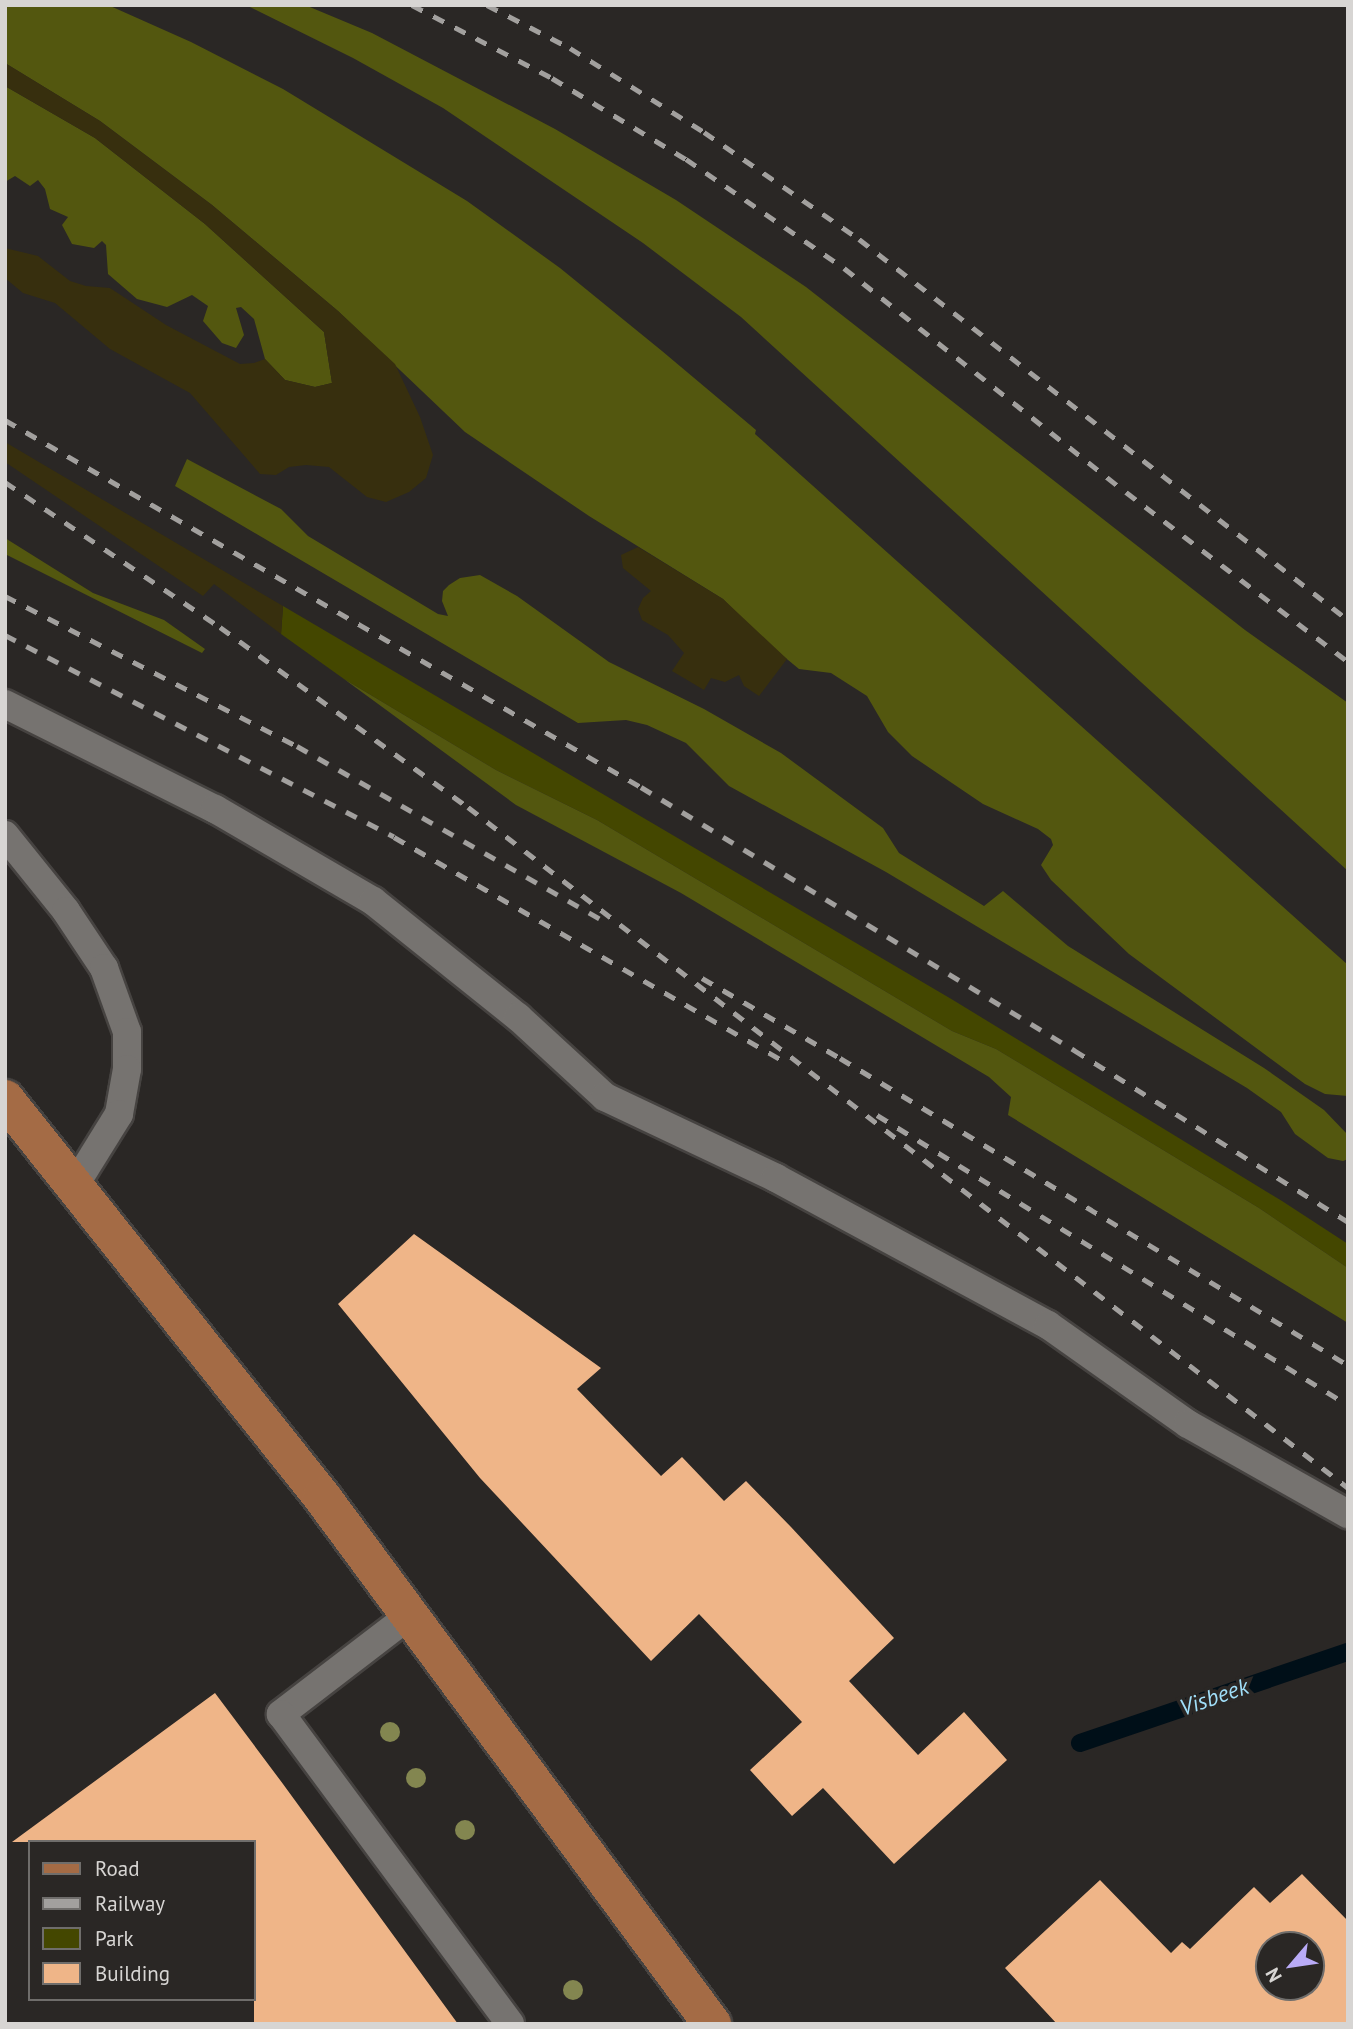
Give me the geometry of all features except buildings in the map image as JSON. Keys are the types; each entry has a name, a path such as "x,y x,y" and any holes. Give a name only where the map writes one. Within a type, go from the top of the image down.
{"main road":[{"path":"5,1099 322,1497 712,2024"}],"lane":[{"path":"5,704 215,809 373,901 518,1017 604,1097 776,1178 1048,1325 1188,1424 1348,1514"},
{"path":"5,835 66,911 104,968 127,1032 127,1069 119,1114 75,1185"},
{"path":"410,1615 281,1714 510,2024"}],"green space":[{"path":"283,606 953,1000 1282,1201 1348,1244 1348,1268 1259,1208 996,1049 952,1031 597,820 496,770 344,679 281,634"}],"shaded area":[{"path":"5,5 108,5 191,42 283,89 467,201 560,268 756,430 755,434 1348,965 1348,1096 1325,1094 1305,1084 1129,954 1051,880 1041,865 1053,845 1051,839 1038,829 983,804 912,756 888,732 867,696 831,673 799,669 759,636 723,599 589,516 465,432 338,311 212,205 100,121 5,63"},
{"path":"246,5 305,5 372,33 555,129 676,200 806,287 1245,630 1348,703 1348,871 741,317 643,243 443,108 353,58"},
{"path":"5,86 95,138 205,224 324,332 332,383 315,387 285,380 265,359 254,319 241,307 236,308 244,335 236,348 222,343 203,321 208,306 192,295 167,307 137,299 108,274 106,245 102,241 94,248 72,244 62,225 68,217 50,209 45,189 38,180 30,186 15,176 5,182"},
{"path":"187,459 281,509 308,536 438,614 448,616 442,601 443,591 449,585 460,578 480,575 517,596 609,662 704,709 781,753 883,828 899,853 984,906 1003,891 1068,946 1264,1068 1324,1110 1348,1135 1348,1159 1343,1161 1328,1158 1295,1134 1281,1112 1247,1088 886,872 729,786 686,743 647,725 626,720 578,723 175,486"},
{"path":"5,538 93,593 164,620 205,649 202,653 5,554"},
{"path":"344,679 496,770 597,820 952,1031 996,1049 1259,1208 1348,1268 1348,1323 1008,1115 1011,1097 989,1077 681,893 516,805"}],"sand":[{"path":"5,63 100,121 212,205 338,311 395,364 420,417 433,455 426,478 409,492 386,502 367,497 329,467 306,465 289,467 276,475 260,474 190,393 110,349 55,303 23,293 5,278 5,248 38,256 70,281 86,286 110,288 166,325 240,364 265,359 285,380 315,387 332,383 324,332 205,224 95,138 5,86"},
{"path":"5,442 283,606 281,634 214,584 203,596 5,462"},
{"path":"638,547 723,599 787,659 759,696 744,686 739,675 725,682 711,678 704,690 672,671 684,653 668,635 642,620 638,609 643,598 651,591 623,568 621,555"}],"waterway":[{"name":"Visbeek","path":"1080,1743 1348,1652"}],"railway":[{"path":"412,5 552,78 686,159 844,268 1126,492 1348,662"},
{"path":"487,5 570,48 704,132 859,239 1348,620"},
{"path":"5,420 641,787 1074,1050 1348,1222"},
{"path":"5,482 220,627 468,807 1348,1488"},
{"path":"5,596 297,746 602,920"},
{"path":"5,635 394,837 783,1061"},
{"path":"702,978 840,1058 1348,1365"},
{"path":"877,1115 1348,1405"}]}
